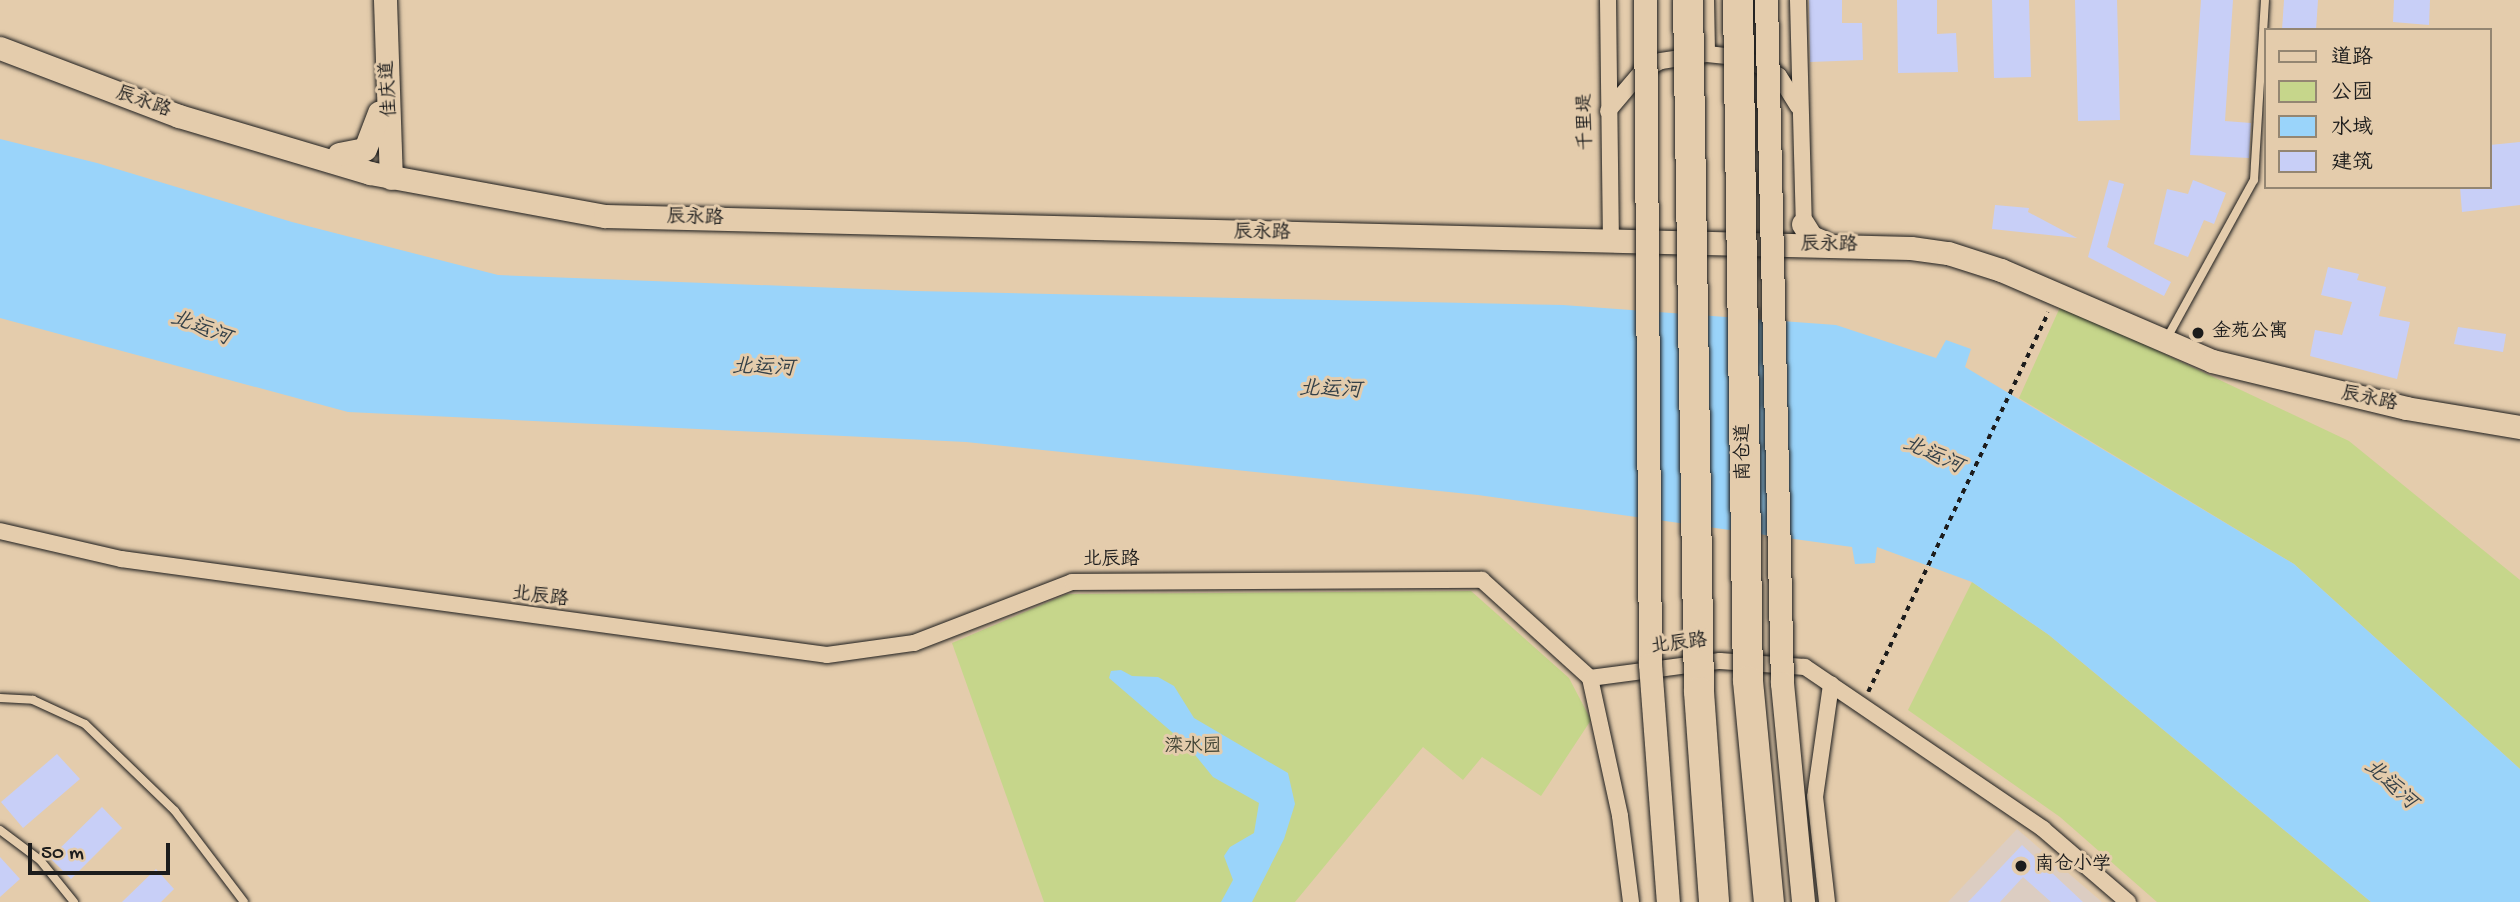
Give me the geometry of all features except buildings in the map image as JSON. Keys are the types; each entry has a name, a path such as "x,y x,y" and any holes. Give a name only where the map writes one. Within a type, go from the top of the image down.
{"highway":[{"path":"1688,0 1699,692 1714,902"},
{"name":"南仓道","path":"1738,0 1748,681 1769,902"}],"main road":[{"name":"佳庆道","path":"373,0 385,109"},
{"name":"佳庆道","path":"383,167 386,0"},
{"path":"1645,0 1650,664 1668,902"},
{"path":"1766,0 1782,683 1803,902"},
{"name":"辰永路","path":"0,38 186,109 337,159"},
{"name":"辰永路","path":"0,48 179,116 337,159 616,206 1611,240 1808,238 1911,243 1961,250 2165,341 2275,373 2520,419"},
{"path":"337,159 365,149 385,109"},
{"name":"辰永路","path":"1808,238 1948,253 2001,270 2165,341 2272,379 2520,427"}],"street":[{"name":"千里堤","path":"1608,0 1611,240"},
{"path":"1706,0 1707,54"},
{"path":"1798,0 1808,238"},
{"path":"1608,111 1642,71 1661,61 1707,54 1744,58 1779,76 1801,112"},
{"name":"北辰路","path":"0,531 135,561 827,656 914,643 1072,582 1482,580 1590,678 1720,661 1805,667 2043,829 2128,902"},
{"path":"1590,678 1620,816 1632,902"},
{"path":"1827,902 1815,797 1831,684"}],"lane":[{"path":"2165,341 2254,180 2265,0"},
{"path":"0,698 33,700 85,724 175,811 244,902"},
{"path":"0,830 40,860 74,902"}],"path":[{"path":"1863,704 2056,294"}],"shaded area":[{"name":"南仓小学","path":"2017,829 2102,902 1948,902"}],"green space":[{"path":"2061,305 2349,441 2520,580 2520,769 2294,564 2019,398"},
{"path":"1972,582 2049,635 2371,902 2157,902 2060,817 1908,710"},
{"name":"滦水园","path":"1471,591 1569,678 1591,720 1541,796 1482,757 1463,780 1423,747 1295,902 1044,902 952,643 1067,594"}],"water":[{"name":"北运河","path":"0,139 97,163 292,222 498,275 916,291 1563,305 1836,325 1936,358 1946,340 1971,349 1965,367 2294,564 2520,769 2520,902 2371,902 2049,635 1972,582 1877,547 1875,563 1855,564 1852,547 1478,495 966,442 348,412 0,318"},
{"path":"1121,670 1132,676 1158,677 1174,686 1194,718 1288,773 1295,804 1284,839 1252,902 1221,902 1233,880 1224,856 1230,847 1254,833 1259,803 1213,777 1187,745 1109,678 1111,671"}],"place":[{"name":"金苑公寓","path":"2198,333"},
{"name":"南仓小学","path":"2021,866"}]}
